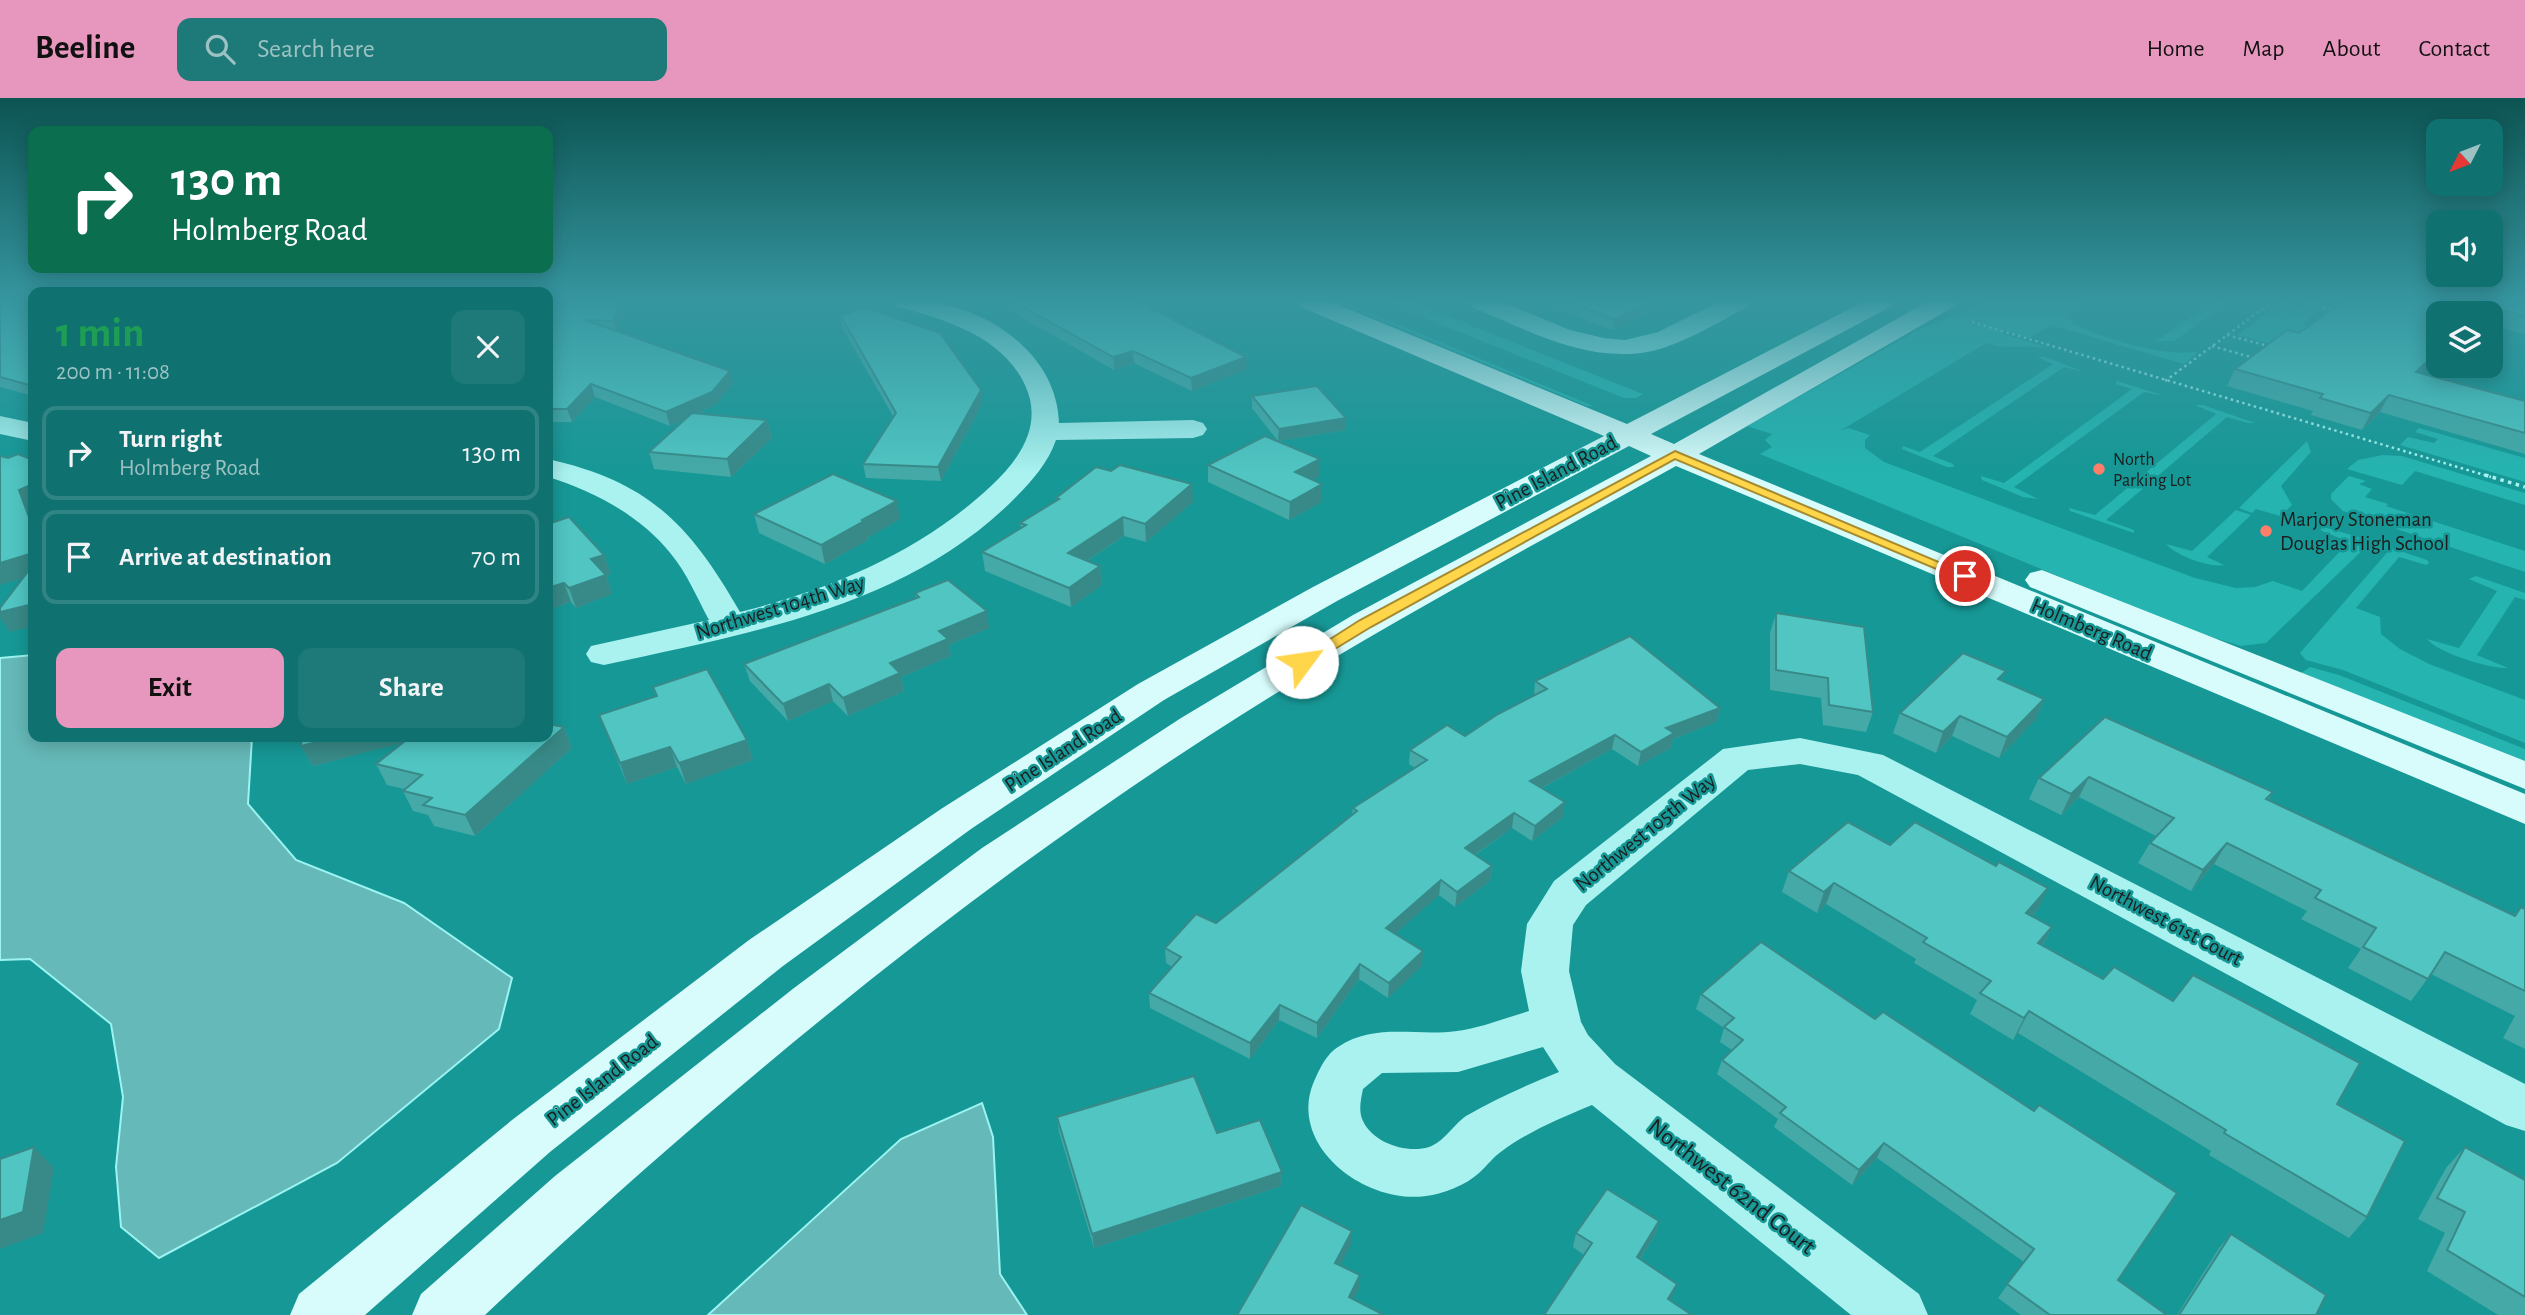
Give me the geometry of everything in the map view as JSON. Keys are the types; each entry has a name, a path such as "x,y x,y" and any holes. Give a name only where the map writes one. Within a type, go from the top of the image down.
{"main road":[{"name":"Holmberg Road","path":"1457,359 2525,776"},
{"name":"Holmberg Road","path":"1489,359 1664,438 2525,810"},
{"name":"Pine Island Road","path":"442,1315 575,1194 811,1002 998,859 1195,727 1366,624 1791,359"},
{"name":"Pine Island Road","path":"320,1315 541,1127 766,953 956,819 1151,692 1325,594 1664,438 1828,359"}],"street":[{"path":"1022,359 1042,393 1046,432 1194,429"},
{"path":"0,425 28,431"},
{"name":"Northwest 104th Way","path":"604,654 731,626 814,601 888,573 954,534 998,500 1035,458 1046,432"},
{"path":"553,469 579,476 640,507 683,547 731,626"},
{"name":"Northwest 105th Way","path":"1575,1051 1545,971 1550,924 1570,893 1737,758 1800,751"},
{"name":"Northwest 61st Court","path":"1800,751 1869,764 2525,1109"},
{"name":"Northwest 62nd Court","path":"1575,1051 1899,1315"}],"path":[{"path":"2092,359 2525,487"},
{"path":"2165,381 2195,359"},
{"path":"2257,359 2261,360"}],"green space":[{"path":"1474,359 1480,359 1593,406 1587,406"},
{"path":"1526,359 1554,359 1643,394 1636,398 1624,398"},
{"path":"1867,359 1960,359 1840,431 1848,428 1870,435 1865,440 1865,448 1884,462 2195,578 2236,588 2255,587 2273,581 2302,591 2349,542 2320,530 2324,527 2372,541 2266,643 2241,646 2198,633 1760,454 1772,447 1765,440 1772,434 1747,426"},
{"path":"2041,359 2050,359 2084,372 2064,367 1933,456 1953,464 1954,467 1947,467 1902,449 1903,446 1920,452 2053,364"},
{"path":"2166,359 2190,359 2184,364"},
{"path":"2117,381 2165,396 2144,392 2014,487 2038,499 2023,497 1982,480 1981,476 2004,483 2132,389 2116,384"},
{"path":"2195,405 2203,405 2255,423 2227,417 2106,520 2134,530 2134,533 2070,511 2069,508 2095,515 2216,414"},
{"path":"2419,428 2525,458 2525,482 2400,445 2408,437 2434,443 2438,439 2415,432"},
{"path":"2307,441 2311,452 2281,486 2292,505 2280,516 2256,509 2252,513 2239,508"},
{"path":"2383,455 2402,456 2525,493 2525,505 2415,471 2402,485 2347,469 2358,460"},
{"path":"2349,476 2366,481 2359,484 2372,489 2365,497 2388,504 2386,506 2525,551 2525,572 2343,511 2331,499 2331,494"},
{"path":"2236,510 2251,515 2207,557 2224,565 2210,565 2193,560 2166,544 2192,551"},
{"path":"2391,548 2429,563 2426,565 2399,557 2356,608 2380,617 2381,634 2400,649 2429,664 2525,700 2525,743 2343,670 2306,660 2300,653"},
{"path":"2476,576 2525,593 2525,600 2515,597 2477,655 2508,668 2465,659 2442,650 2427,639 2459,648 2497,591 2469,579"},
{"path":"2310,667 2339,675 2525,749 2525,763 2301,673"}],"water":[{"path":"28,655 28,742 252,742 248,804 296,860 404,903 512,978 499,1029 337,1163 159,1258 121,1227 116,1167 123,1097 111,1024 30,959 0,960 0,658"},
{"path":"982,1103 993,1137 1000,1274 1027,1315 708,1315 901,1139"}],"building":[{"path":"0,359 28,359 28,385 0,377"},
{"path":"553,359 695,359 730,371 712,392 666,412 591,384 567,409 553,409"},
{"path":"865,359 959,359 981,390 938,467 863,464 896,413"},
{"path":"1150,359 1241,359 1191,378"},
{"path":"2249,359 2426,359 2426,362 2416,372 2426,375 2426,378 2439,378 2525,401 2525,433 2389,395 2371,413 2320,398 2323,394 2235,369"},
{"path":"1317,386 1346,418 1279,429 1252,396"},
{"path":"692,413 767,420 727,459 649,452"},
{"path":"1265,436 1320,459 1295,472 1322,484 1290,502 1208,465"},
{"path":"18,454 28,458 28,486 19,490 28,514 28,555 0,563 0,456 8,458"},
{"path":"1120,465 1192,484 1145,524 1123,517 1068,553 1100,566 1069,588 982,552 1026,525 1020,523 1059,499 1056,498 1096,467 1111,471"},
{"path":"833,474 897,501 821,545 754,514"},
{"path":"569,517 604,555 591,559 606,575 569,588 564,583 553,586 553,522"},
{"path":"28,572 28,605 0,612 0,608"},
{"path":"948,580 987,611 939,631 948,639 890,663 900,673 843,698 829,684 783,704 744,664 919,597 915,593"},
{"path":"1776,613 1864,627 1873,712 1829,705 1828,678 1776,670"},
{"path":"1630,636 1720,708 1666,728 1674,733 1641,752 1615,735 1530,781 1565,802 1535,826 1514,813 1465,848 1492,866 1457,892 1441,880 1386,928 1423,951 1389,983 1360,964 1317,1023 1280,1005 1250,1043 1149,993 1181,957 1165,948 1196,914 1216,923 1357,811 1353,808 1427,760 1410,750 1447,725 1465,736 1498,714 1547,689 1535,681"},
{"path":"1963,653 2006,671 1998,679 2044,699 2007,737 1960,716 1943,732 1900,713"},
{"path":"707,669 747,740 679,763 670,747 620,763 599,715 657,696 653,687"},
{"path":"2105,717 2273,792 2266,799 2515,916 2521,907 2525,909 2525,991 2445,952 2428,979 2363,947 2376,928 2315,898 2321,890 2227,843 2203,870 2150,843 2174,818 2089,777 2071,794 2039,778"},
{"path":"553,725 564,727 553,737"},
{"path":"404,742 547,742 465,815 423,805 432,798 403,791 422,775 376,764"},
{"path":"1848,822 1890,845 1915,822 1996,866 1999,862 2048,888 2026,913 2052,927 2038,943 2103,979 2114,967 2173,1001 2193,975 2360,1063 2337,1104 2405,1141 2367,1217 2224,1133 2226,1130 2029,1011 2024,1018 1980,993 1991,981 1923,942 1927,938 1834,883 1824,892 1789,871"},
{"path":"1761,942 1875,1019 1883,1012 2034,1111 2039,1105 2177,1193 2118,1280 2167,1315 2050,1315 2007,1284 2034,1249 1884,1143 1859,1170 1780,1113 1786,1107 1722,1060 1743,1040 1724,1027 1734,1018 1701,994"},
{"path":"1194,1076 1217,1133 1260,1120 1282,1172 1092,1234 1057,1117"},
{"path":"34,1147 23,1212 0,1220 0,1159"},
{"path":"2465,1147 2525,1180 2525,1297 2447,1250 2465,1212 2437,1198"},
{"path":"1607,1189 1659,1221 1637,1257 1677,1284 1668,1299 1692,1315 1544,1315 1592,1243 1576,1233"},
{"path":"1301,1205 1352,1231 1335,1263 1360,1275 1349,1297 1384,1315 1237,1315"},
{"path":"2231,1234 2326,1295 2316,1315 2179,1315"}],"place":[{"name":"North Parking Lot","path":"2099,469"},
{"name":"Marjory Stoneman Douglas High School","path":"2266,531"}],"route":[{"path":"1302,662 1366,624 1675,455 1965,576"}]}
